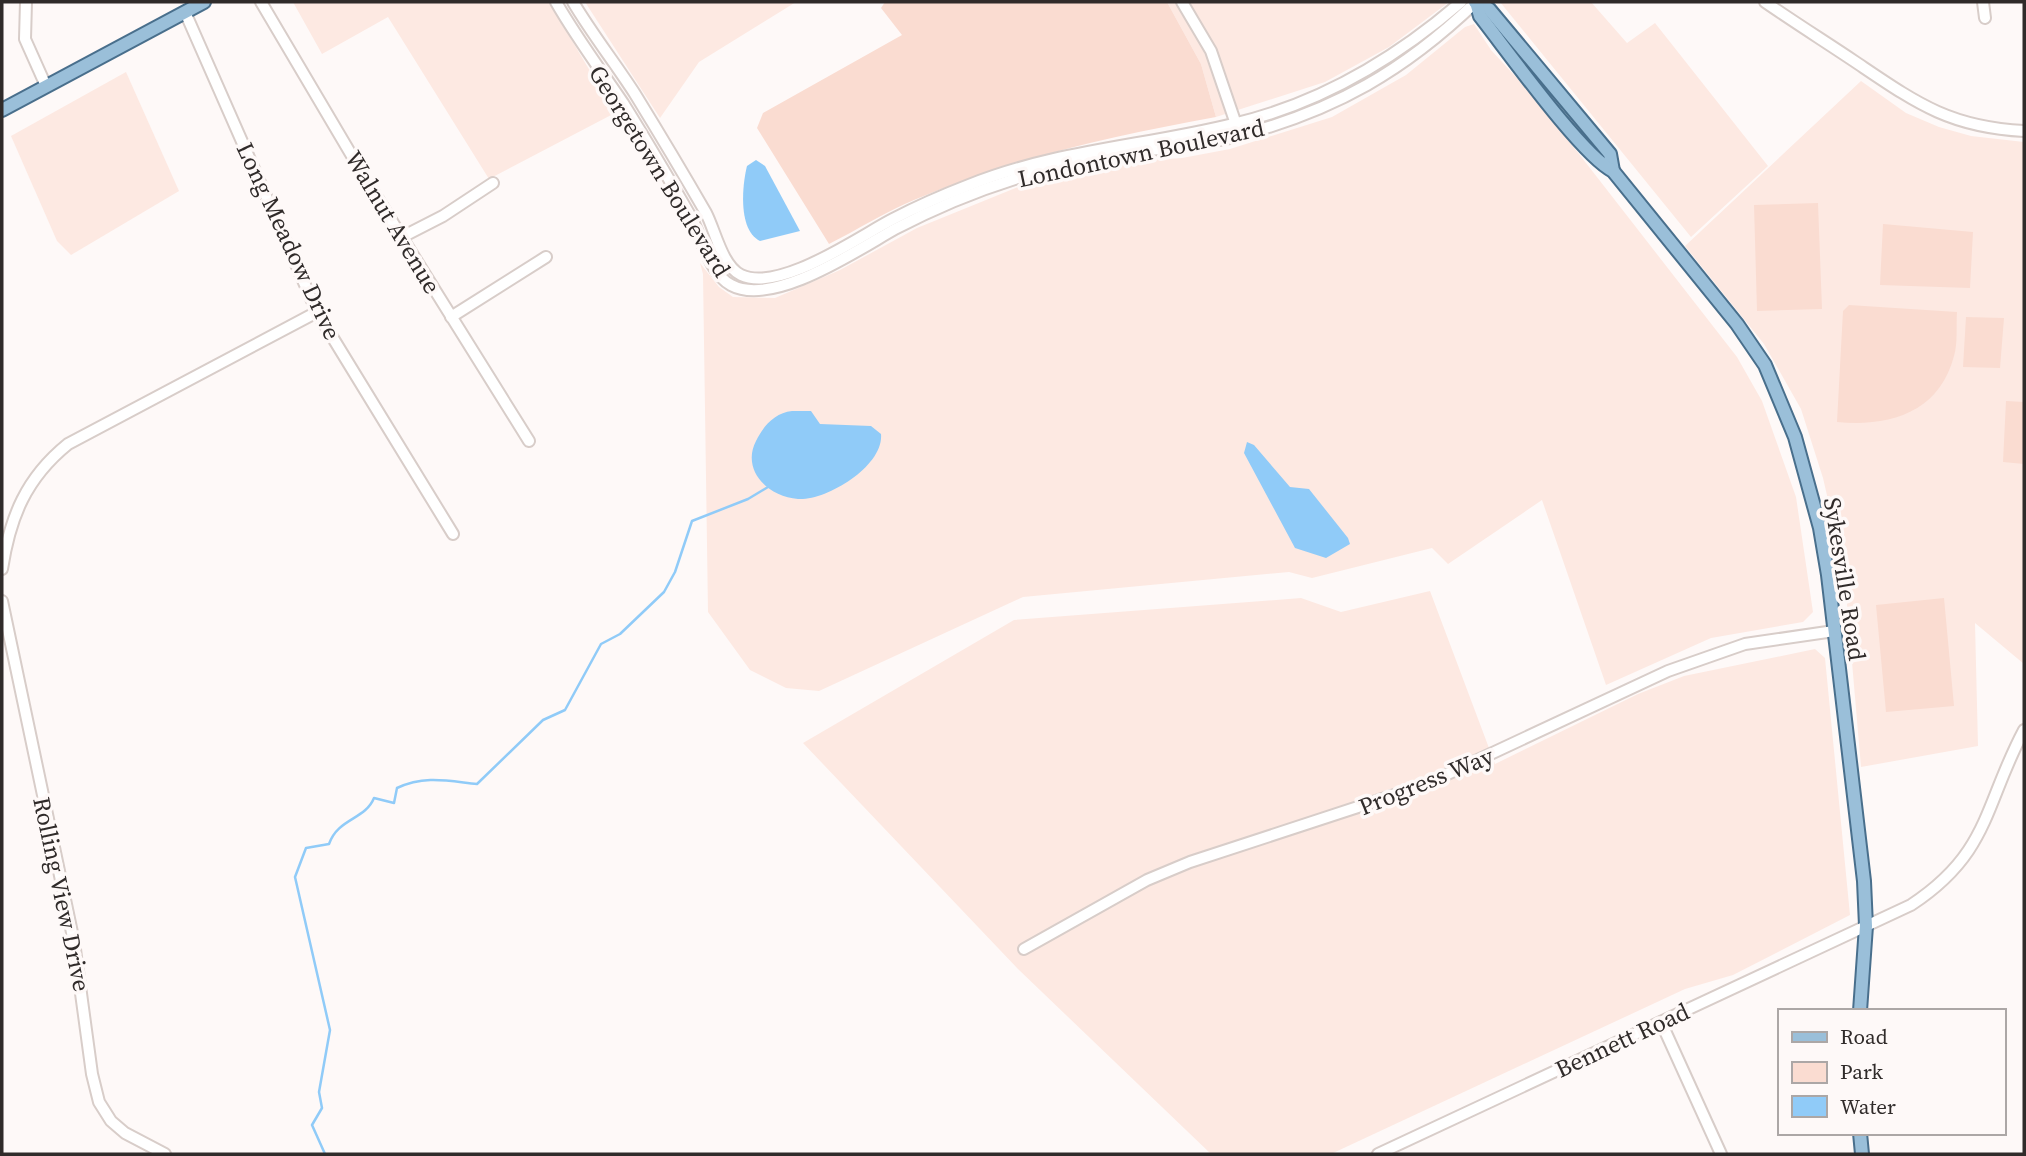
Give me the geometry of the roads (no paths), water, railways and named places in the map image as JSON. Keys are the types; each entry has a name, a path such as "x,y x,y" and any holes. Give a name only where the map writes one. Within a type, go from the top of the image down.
{"main road":[{"path":"2,110 204,2"},
{"name":"Sykesville Road","path":"1476,2 1489,9 1610,155 1613,171 1737,324 1774,383 1795,437 1820,528 1864,881 1866,926 1860,1009"},
{"path":"1860,1135 1862,1154"}],"street":[{"path":"26,2 24,39 46,86"},
{"name":"Walnut Avenue","path":"261,2 528,441"},
{"name":"Georgetown Boulevard","path":"556,2 570,29 648,145 699,232 722,279 730,285 750,290 790,276"},
{"name":"Georgetown Boulevard","path":"573,2 635,95 702,206 733,269 744,276 758,279 790,276"},
{"path":"1182,2 1210,51 1239,136"},
{"name":"Londontown Boulevard","path":"790,276 919,206 1005,172 1084,150 1236,124 1274,112 1366,71 1405,47 1461,2"},
{"name":"Londontown Boulevard","path":"790,276 836,263 943,205 1009,180 1087,160 1239,136 1329,105 1374,83 1413,59 1476,2"},
{"path":"1765,2 1887,86 1927,110 1977,126 2024,131"},
{"path":"1983,2 1985,18"},
{"name":"Long Meadow Drive","path":"185,12 317,312 453,534"},
{"path":"402,237 443,216 493,183"},
{"path":"451,317 546,257"},
{"path":"2,569 7,535 17,505 37,473 68,444 317,312"},
{"name":"Rolling View Drive","path":"2,601 3,625 74,942 92,1074 99,1102 111,1121 125,1133 165,1154"},
{"name":"Progress Way","path":"1024,949 1147,880 1190,862 1423,786 1661,673 1745,644 1834,631"},
{"name":"Bennett Road","path":"1378,1154 1911,905 1931,892 1965,857 1983,829 2024,730"},
{"path":"1661,1022 1721,1154"}],"water":[{"path":"756,160 765,166 800,231 760,241 748,227 743,207 744,185 747,166"},
{"path":"811,411 820,424 871,426 881,434 879,446 863,469 837,488 810,498 798,499 777,493 760,480 755,472 752,452 766,425 780,414"},
{"path":"1247,442 1254,445 1290,487 1309,489 1350,544 1326,558 1295,548 1244,453"}],"waterway":[{"path":"325,1154 312,1125 322,1108 319,1092 330,1030 295,877 306,848 329,844 333,835 364,811 374,798 394,803 397,788 407,784 437,780 477,784 543,720 565,710 601,644 620,634 664,592 675,572 692,521 748,499 768,487"}]}
